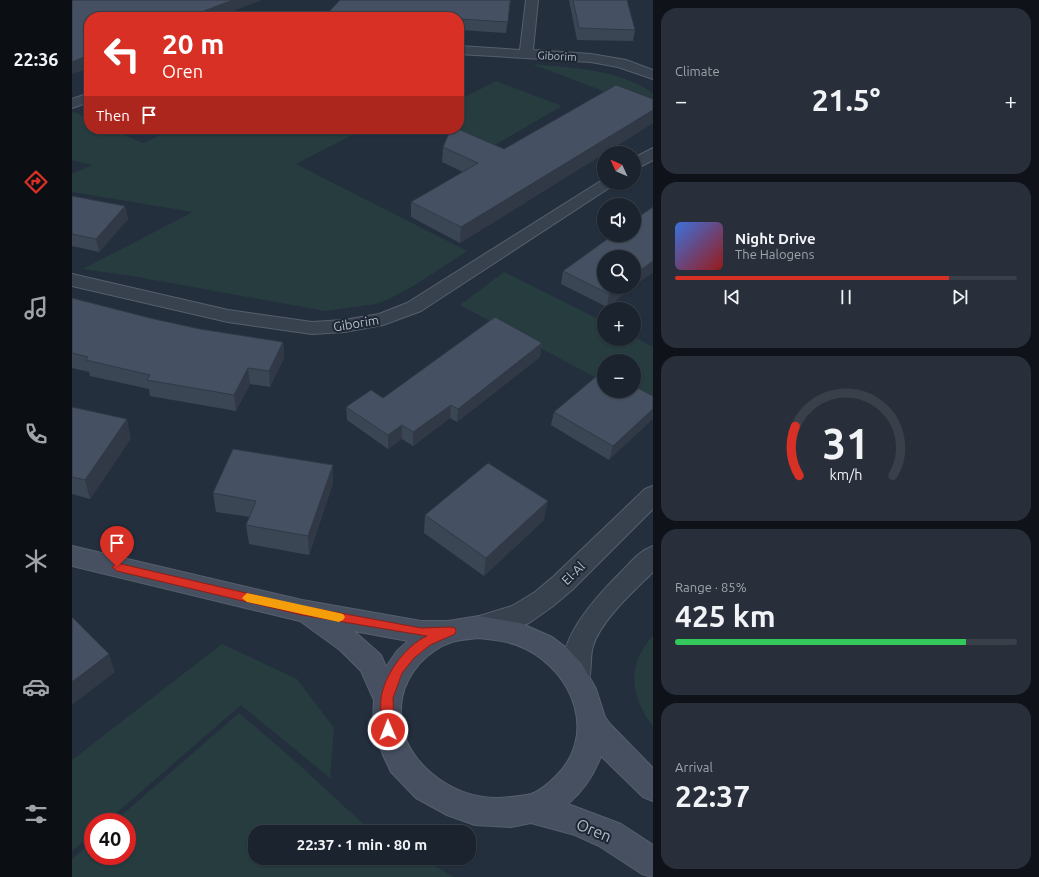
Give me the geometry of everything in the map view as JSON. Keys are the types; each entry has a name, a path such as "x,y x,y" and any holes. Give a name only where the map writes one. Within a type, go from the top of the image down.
{"street":[{"path":"526,54 532,0"},
{"name":"Giborim","path":"464,50 591,58 621,63 650,71"},
{"path":"72,104 84,99"},
{"path":"641,161 653,153"},
{"name":"Giborim","path":"72,280 228,316 312,328 344,326 383,319 414,307 597,189"},
{"name":"El-Al","path":"479,627 520,615 544,599 563,583 653,495"},
{"path":"72,556 302,611 421,632 451,631 479,627 501,629 523,635 544,645 562,659 577,677 588,700 593,724 590,749 579,772 561,792 530,808 494,813 472,809 457,806 424,788 400,761 388,730 387,698 397,670 410,655 426,642 451,631"},
{"path":"577,677 580,644 593,623 605,606 653,556"},
{"path":"302,611 349,642 370,663 387,698"},
{"path":"593,724 627,765 653,787"},
{"name":"Oren","path":"530,808 577,821 610,835 653,863"}],"green space":[{"path":"532,64 595,71 625,79 653,93 653,110"},
{"path":"496,81 562,106 493,146 464,133 464,97"},
{"path":"74,112 84,117 84,134 122,134 143,143 163,134 354,134 296,164 467,251 415,285 389,299 376,304 325,311 132,276 83,269 193,212 72,192 72,174 92,165 72,160 72,113"},
{"path":"504,272 597,318 597,346 641,346 641,341 653,347 653,408 641,397 641,354 597,354 597,378 460,305"},
{"path":"653,635 653,726 644,713 637,697 634,672 639,657"},
{"path":"222,644 297,679 334,728 330,778 241,705 116,813 84,813 84,841 72,851 72,760"},
{"path":"239,713 295,761 364,825 248,825 248,865 433,865 454,877 72,877 72,859 84,849 84,865 136,865 136,813 124,813"}],"building":[{"path":"233,0 201,12 84,12 84,57 72,62 72,1"},
{"path":"340,0 510,0 508,22 464,19 464,12 329,12"},
{"path":"573,0 627,0 635,30 579,28"},
{"path":"616,85 653,99 653,110 461,227 411,202 478,163 443,147 449,134 464,134 464,132 504,149"},
{"path":"72,196 125,206 96,239 72,234"},
{"path":"653,207 653,261 641,270 641,250 597,250 597,288 563,271 603,242 641,242 641,215"},
{"path":"72,298 200,329 283,342 269,371 248,368 234,395 147,380 150,375 86,360 88,357 72,353"},
{"path":"495,317 542,343 458,409 451,405 413,432 402,425 388,435 346,407 371,390 383,398"},
{"path":"597,376 597,398 641,398 641,390 653,396 653,409 613,446 554,412"},
{"path":"72,407 127,419 85,480 72,477"},
{"path":"233,449 333,465 308,536 246,525 256,501 213,493"},
{"path":"488,463 548,501 486,558 425,515"},
{"path":"72,617 109,654 72,682"}],"slow traffic":[{"path":"247,598 302,611 339,617"}],"route":[{"path":"117,567 302,611 421,632 451,631 426,642 410,655 397,670 387,698 388,730"}]}
